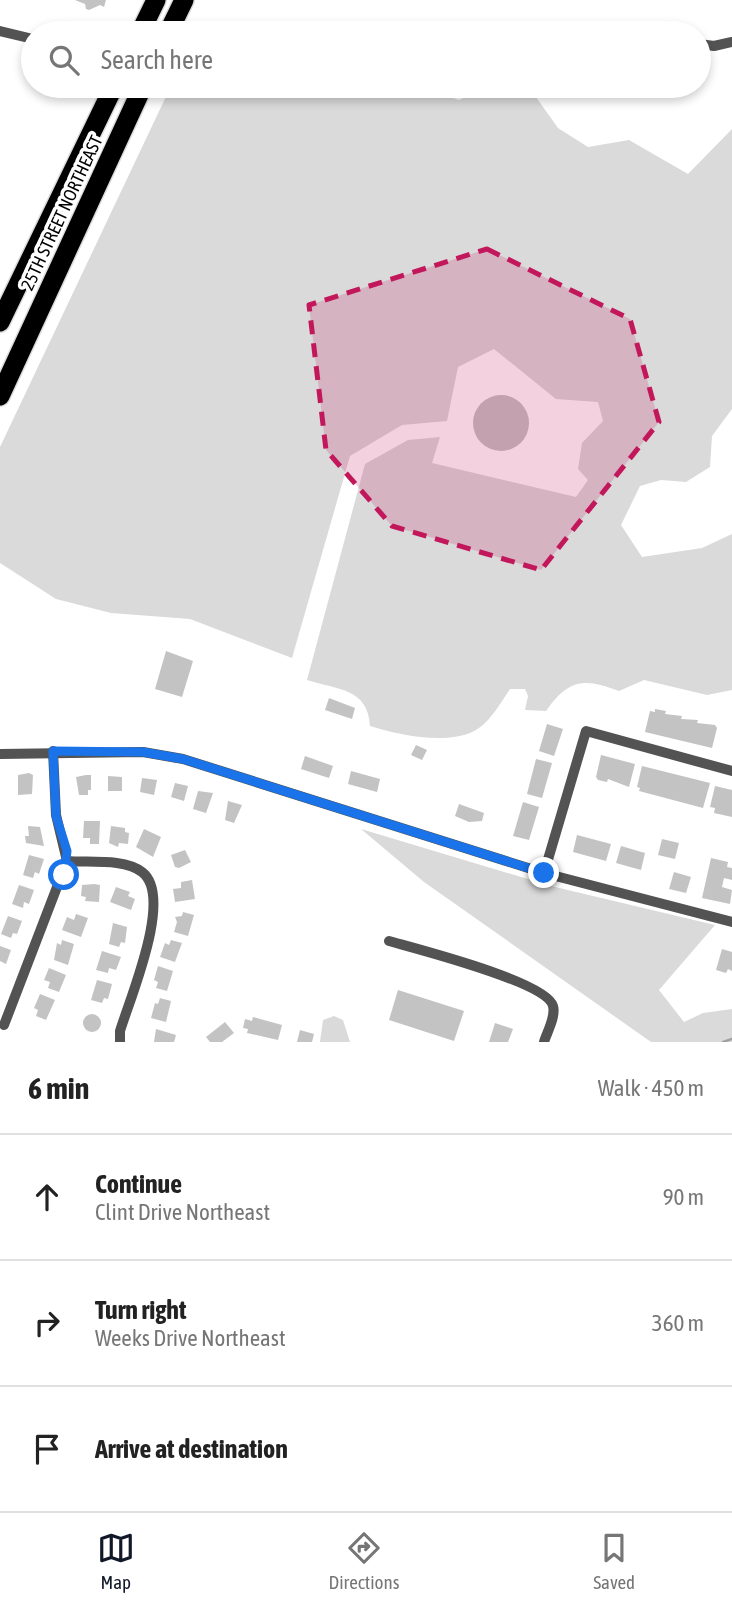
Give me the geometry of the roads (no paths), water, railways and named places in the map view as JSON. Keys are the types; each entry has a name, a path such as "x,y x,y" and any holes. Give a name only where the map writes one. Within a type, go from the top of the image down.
{"highway":[{"path":"146,21 156,0"},
{"path":"174,21 184,0"},
{"name":"25TH STREET NORTHEAST","path":"0,322 108,98"},
{"name":"25TH STREET NORTHEAST","path":"0,396 138,98"}],"street":[{"path":"0,31 21,35"},
{"path":"711,46 732,42"},
{"path":"544,873 586,731 732,771"},
{"path":"4,1025 67,861 56,816 53,751"},
{"path":"0,754 53,751 143,752 183,759 544,873 732,922"},
{"path":"67,861 127,865 142,872 153,887 156,904 120,1031 120,1042"},
{"path":"389,941 541,991 551,1000 554,1009 544,1042"}],"waterway":[{"path":"723,1042 732,1039"}]}
